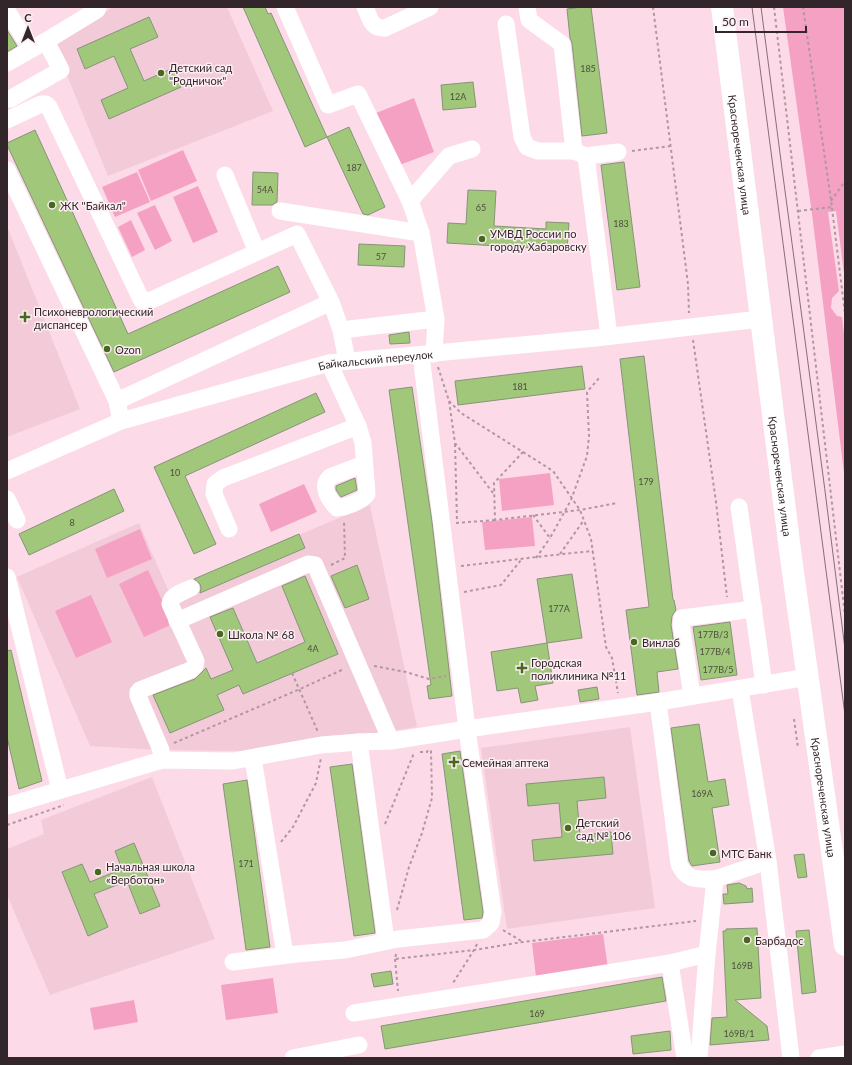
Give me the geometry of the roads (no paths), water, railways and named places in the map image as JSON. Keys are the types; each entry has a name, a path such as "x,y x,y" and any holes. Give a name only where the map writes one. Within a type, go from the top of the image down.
{"main road":[{"name":"Краснореченская улица","path":"722,7 791,558 845,946"}],"street":[{"path":"7,62 46,41 97,10 98,7"},
{"path":"233,962 285,955 345,950 392,940 487,927 493,912 467,728 448,568 450,523 428,354 436,319 421,232 410,201 358,94 328,105 285,7"},
{"path":"365,7 374,25 378,28 385,28 430,7"},
{"path":"527,7 529,20 562,44 609,336"},
{"path":"7,11 31,49"},
{"path":"506,24 522,137 527,147 538,151 580,153 618,152"},
{"path":"10,99 61,70 46,41"},
{"path":"7,120 41,104 46,104 49,107 143,302 147,302 318,224"},
{"path":"410,201 449,156 472,149"},
{"path":"7,170 117,401 121,421"},
{"path":"224,175 257,252"},
{"path":"280,211 421,232"},
{"path":"297,234 331,302 341,330 347,361"},
{"path":"117,401 331,302"},
{"path":"341,330 436,319"},
{"name":"Байкальский переулок","path":"7,471 121,421 329,363 609,336 760,319"},
{"path":"329,363 358,426 363,443 367,494 364,498 342,508 337,508 332,503 324,487 325,481 330,477 364,464"},
{"path":"229,529 214,494 215,484 224,478 358,426"},
{"path":"7,499 17,520"},
{"path":"739,507 764,685"},
{"path":"177,621 308,564 315,565 319,571 391,741"},
{"path":"7,577 63,797"},
{"path":"160,752 138,696 138,692 192,670 195,666 196,661 170,604 170,600 173,597 191,588"},
{"path":"692,696 681,624 682,618 754,609"},
{"path":"7,806 63,797 160,752 233,761 321,745 391,741 467,728 658,702 808,677"},
{"path":"740,689 768,862 791,1058"},
{"path":"658,702 679,864 683,873 693,878 715,878 768,862"},
{"path":"359,742 392,940"},
{"path":"253,758 285,955"},
{"path":"694,1058 715,878"},
{"path":"354,1013 670,963 707,954"},
{"path":"670,963 694,1058"},
{"path":"293,1058 359,1045"},
{"path":"819,1058 845,1054"}],"tram line":[{"path":"752,7 845,715"},
{"path":"761,7 845,649"}],"place":[{"name":"Детский сад \"Родничок\"","path":"161,73"},
{"name":"ЖК \"Байкал\"","path":"52,205"},
{"name":"УМВД России по городу Хабаровску","path":"482,239"},
{"name":"Психоневрологический диспансер","path":"25,317"},
{"name":"Ozon","path":"107,349"},
{"name":"Школа № 68","path":"220,634"},
{"name":"Винлаб","path":"634,642"},
{"name":"Городская поликлиника №11","path":"522,668"},
{"name":"Семейная аптека","path":"454,762"},
{"name":"Детский сад № 106","path":"568,828"},
{"name":"МТС Банк","path":"713,853"},
{"name":"Начальная школа «Верботон»","path":"98,872"},
{"name":"Барбадос","path":"747,940"}]}
